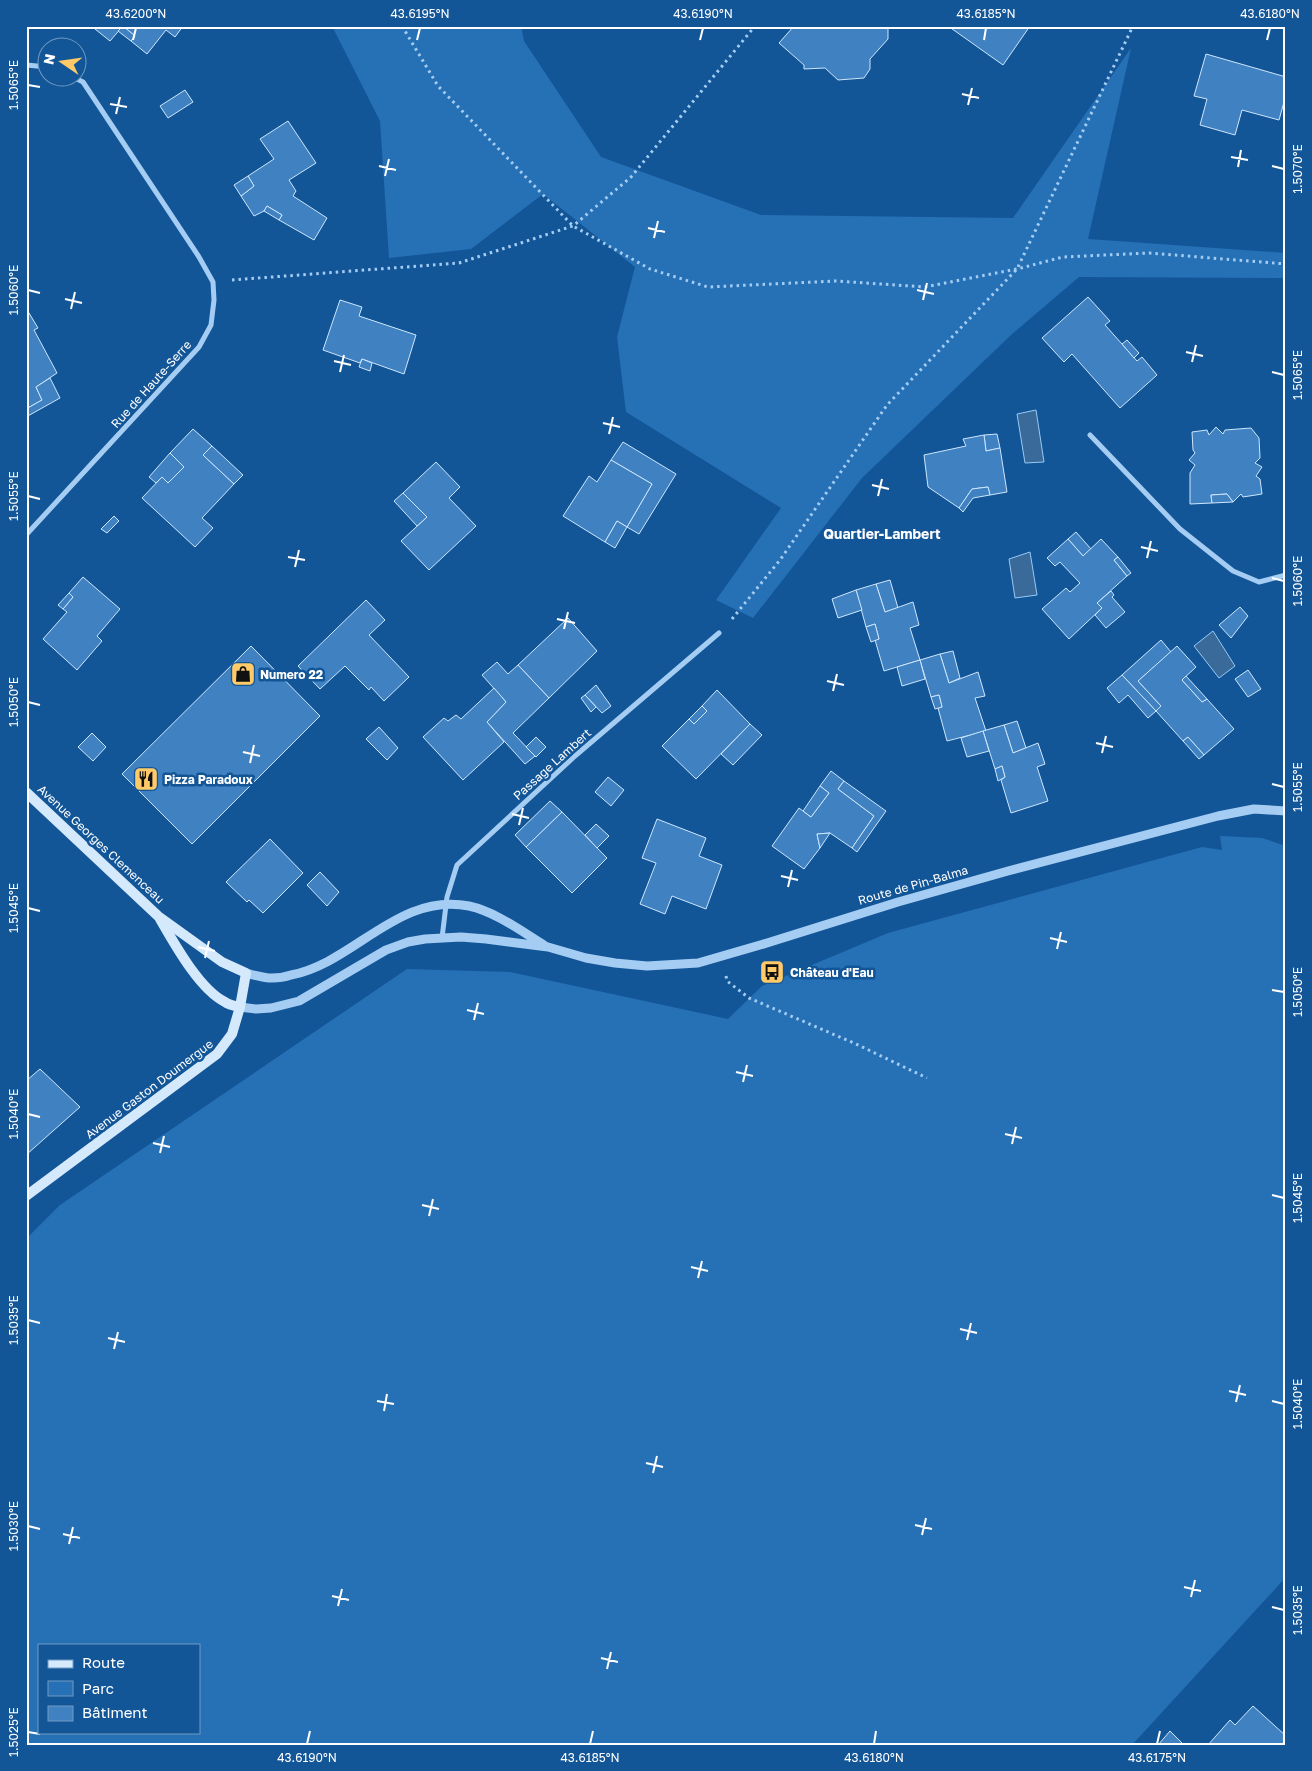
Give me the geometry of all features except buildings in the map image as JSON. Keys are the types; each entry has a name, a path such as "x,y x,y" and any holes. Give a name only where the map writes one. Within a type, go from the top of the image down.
{"main road":[{"name":"Avenue Georges Clemenceau","path":"26,792 158,916 222,962 246,973"},
{"name":"Avenue Georges Clemenceau","path":"158,916 184,960 214,995 226,1003 240,1007"},
{"name":"Avenue Gaston Doumergue","path":"26,1196 217,1054 232,1034 240,1007 246,973"}],"street":[{"name":"Rue de Haute-Serre","path":"26,535 200,347 211,324 214,300 213,282 199,257 87,88"},
{"path":"1090,435 1180,530 1233,571 1258,582 1286,575"},
{"name":"Passage Lambert","path":"442,938 450,883 457,865 574,756 720,633"},
{"name":"Route de Pin-Balma","path":"240,1007 271,1008 299,1001 386,950 408,942 442,938 477,939 548,947 586,958 615,963 647,966 698,963 944,889 1218,816 1254,809 1286,811"},
{"name":"Route de Pin-Balma","path":"246,973 273,978 308,971 330,962 379,928 397,918 430,907 446,905 458,904 485,912 548,947"}],"path":[{"path":"402,26 438,86 572,226 650,269 708,287 836,281 925,287 1017,269 1062,257 1148,253 1286,264"},
{"path":"213,282 459,263 572,226 631,177 755,26"},
{"path":"720,633 780,560 887,405 1017,269 1133,26"},
{"path":"722,956 726,981 749,998 856,1044 927,1078"}],"green space":[{"path":"332,26 521,26 524,41 601,157 761,215 1013,218 1131,48 1088,239 1286,253 1286,278 1079,277 1011,335 862,478 753,618 716,600 781,508 626,412 617,337 635,267 543,194 471,249 389,258 380,121"},
{"path":"1220,836 1262,838 1286,846 1286,1577 1132,1745 26,1745 26,1239 60,1205 407,969 510,972 728,1019 762,986 888,933 1202,847 1222,850"}],"shaded area":[{"path":"1036,410 1044,462 1025,463 1017,414"},
{"path":"1030,552 1037,595 1015,598 1009,559"},
{"path":"1213,631 1235,666 1219,678 1194,646"}],"place":[{"name":"Numero 22","path":"243,674"},
{"name":"Pizza Paradoux","path":"146,779"},
{"name":"Château d'Eau","path":"772,972"}],"district":[{"name":"Quartier-Lambert","path":"882,533"}]}
